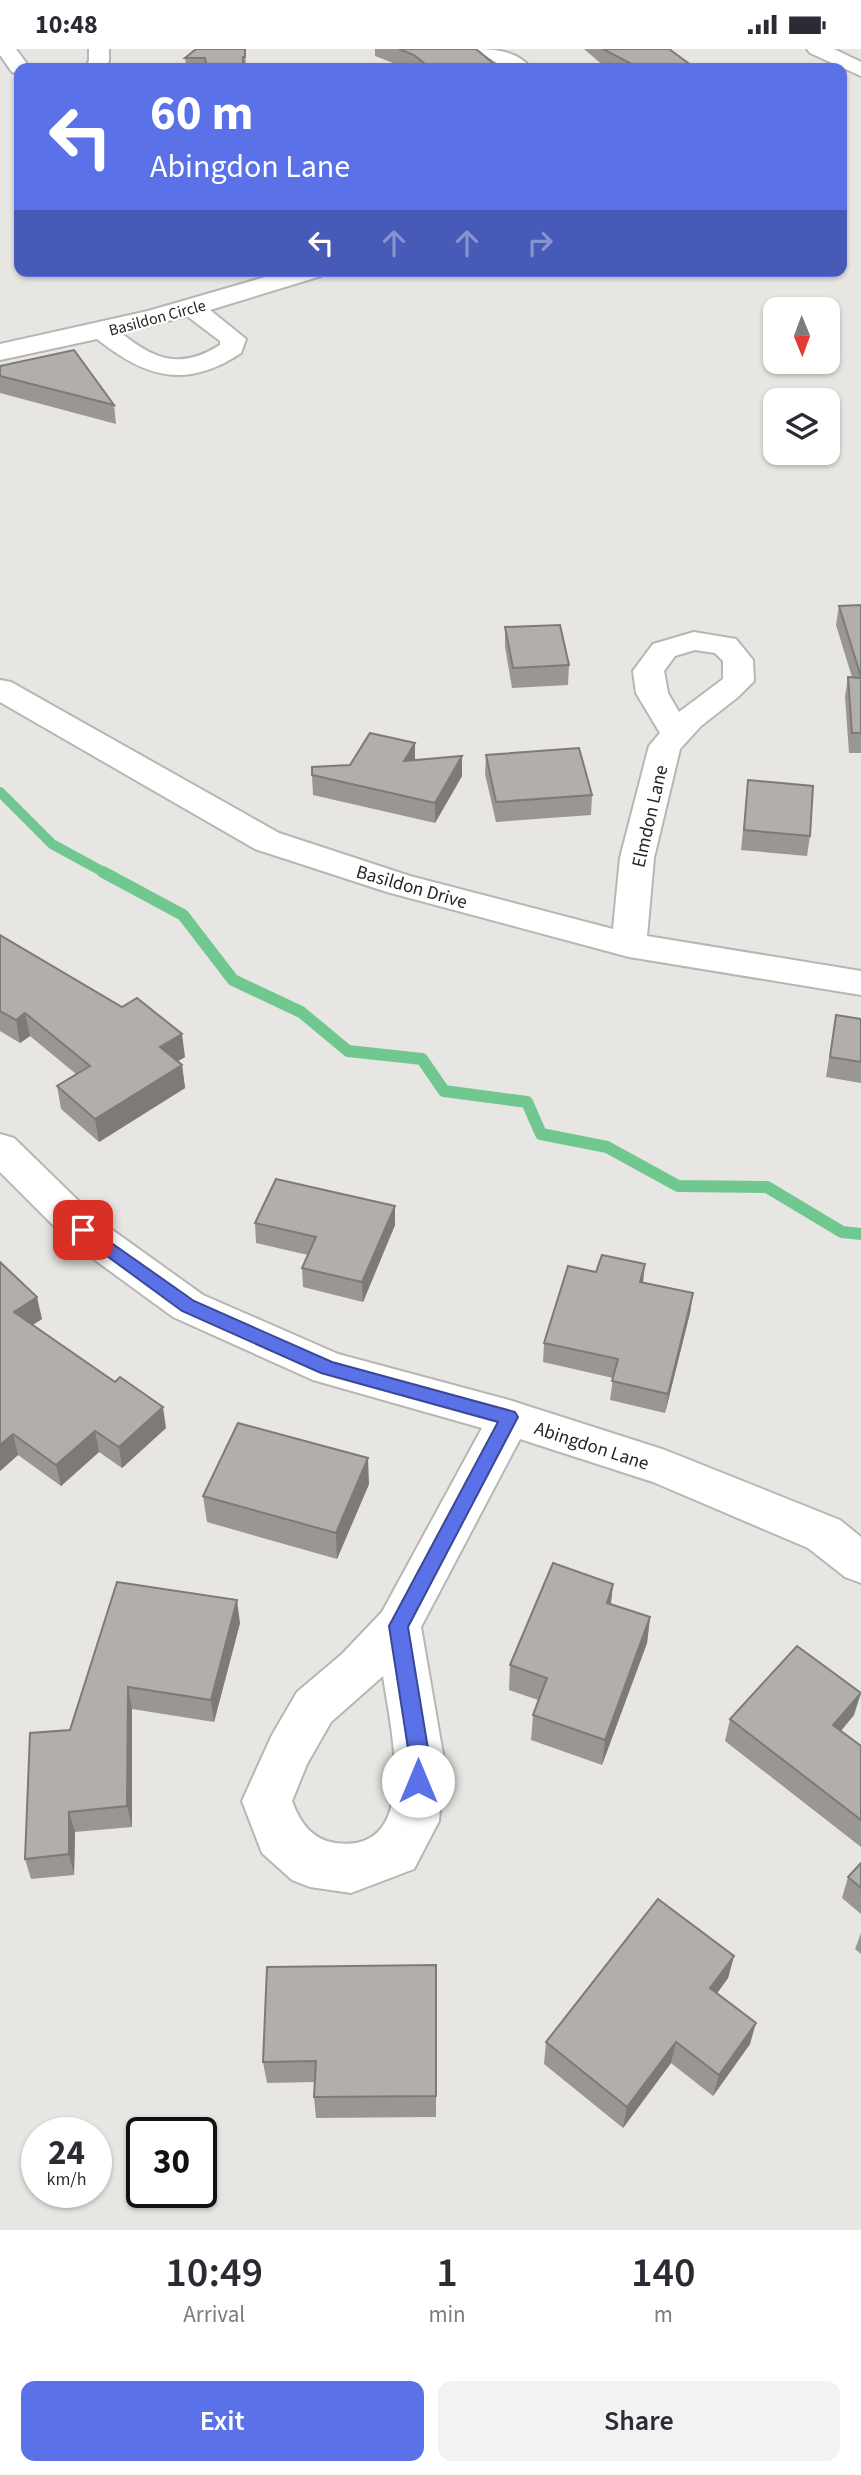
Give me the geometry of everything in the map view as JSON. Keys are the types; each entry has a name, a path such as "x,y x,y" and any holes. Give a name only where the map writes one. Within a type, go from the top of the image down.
{"street":[{"path":"485,49 511,63"},
{"path":"817,49 846,63"},
{"name":"Basildon Circle","path":"0,352 103,331 192,308 293,277"},
{"path":"103,331 144,361 159,366 180,367 204,363 222,356 232,348 233,339 192,308"},
{"name":"Basildon Drive","path":"0,689 267,841 399,884 629,945 861,983"},
{"name":"Elmdon Lane","path":"629,945 637,858 666,746 677,734"},
{"name":"Abingdon Lane","path":"0,1148 83,1230 188,1306 328,1368 509,1417 665,1468 812,1528 861,1563"},
{"path":"398,1626 420,1761 414,1821 396,1852 351,1870 310,1863 280,1836 267,1801 289,1751 314,1707 359,1669 398,1626 509,1417"}],"building":[{"path":"196,49 245,49 243,63 206,63 205,58 185,58"},
{"path":"399,49 476,49 493,63 424,63 414,55"},
{"path":"603,49 669,49 688,63 630,63"},
{"path":"74,350 114,405 0,376 0,366"},
{"path":"861,605 861,677 839,606"},
{"path":"560,625 569,665 513,668 505,627"},
{"path":"848,677 861,678 861,733 852,733"},
{"path":"370,733 415,743 404,761 462,756 435,803 312,775 312,767 350,765"},
{"path":"579,748 592,795 496,802 486,755"},
{"path":"748,780 813,786 810,836 744,830"},
{"path":"0,935 122,1007 137,998 182,1034 160,1047 182,1065 95,1119 57,1086 90,1066 25,1013 16,1020 0,1011"},
{"path":"836,1015 861,1019 861,1062 830,1057"},
{"path":"276,1179 395,1206 362,1282 302,1268 316,1237 255,1223"},
{"path":"602,1255 645,1264 640,1282 693,1293 668,1394 612,1381 618,1359 544,1343 568,1266 596,1272"},
{"path":"0,1262 37,1297 14,1312 115,1382 120,1377 163,1407 119,1447 95,1431 56,1465 13,1434 0,1445"},
{"path":"238,1423 368,1458 336,1533 203,1496"},
{"path":"553,1563 613,1584 607,1603 650,1617 605,1740 533,1715 547,1678 510,1665"},
{"path":"117,1582 237,1600 211,1700 128,1687 127,1806 69,1812 69,1854 25,1859 30,1733 70,1730"},
{"path":"797,1646 861,1693 833,1725 861,1746 861,1820 730,1719"},
{"path":"861,1863 861,1888 848,1877"},
{"path":"658,1899 734,1956 710,1988 756,2023 719,2075 676,2042 627,2107 546,2042"},
{"path":"436,1965 436,2096 314,2097 316,2061 263,2062 267,1967"}],"waterway":[{"path":"0,792 52,844 107,874"},
{"path":"103,872 183,915 233,980 301,1012 348,1051 422,1059 444,1091 527,1102 541,1134 607,1147 678,1186 767,1187 842,1232 861,1234"}],"route":[{"path":"83,1230 188,1306 328,1368 509,1417 398,1626 420,1761 418,1781"}]}
